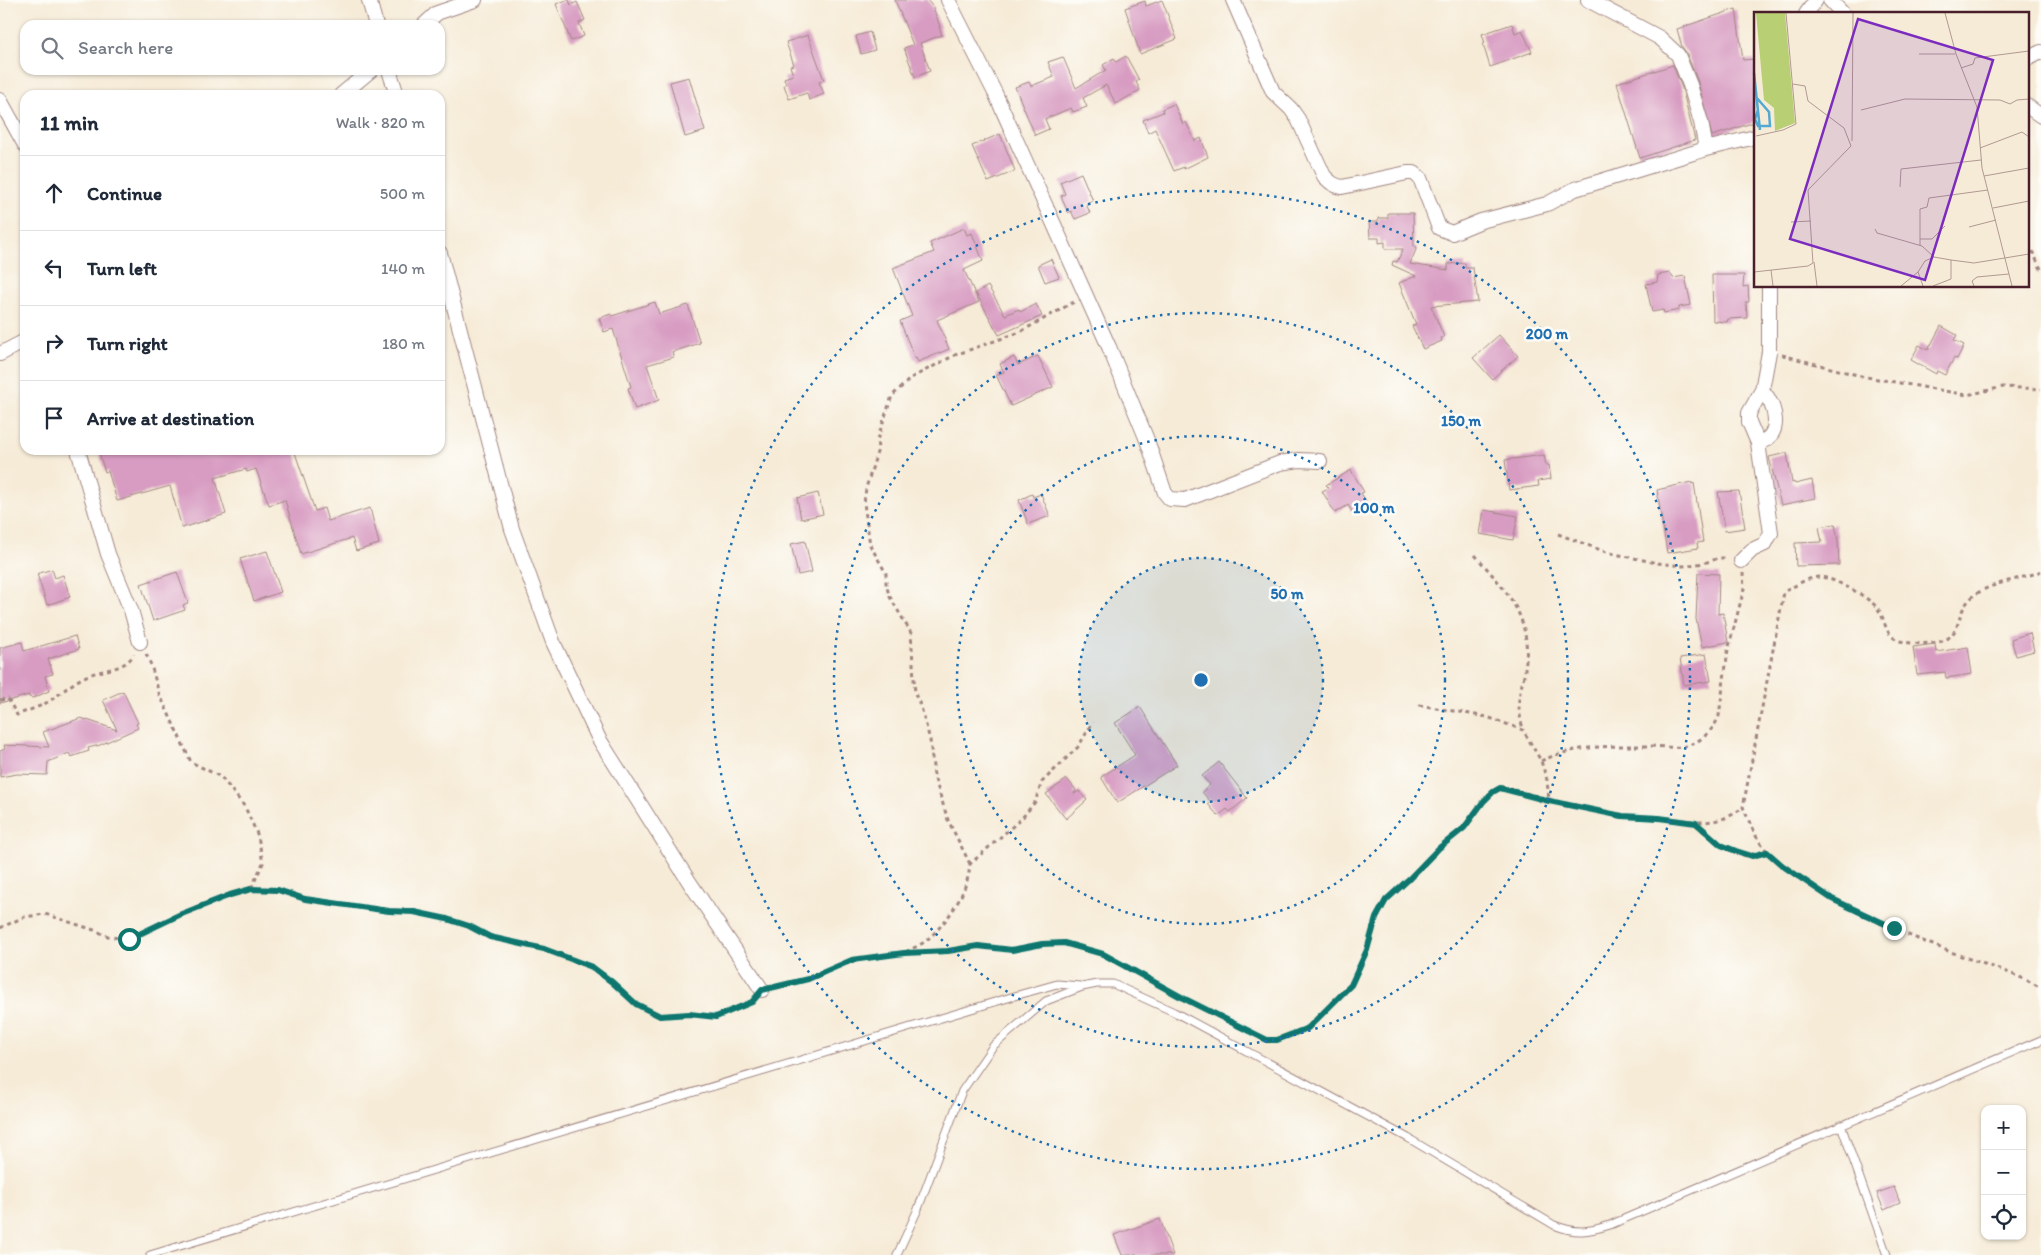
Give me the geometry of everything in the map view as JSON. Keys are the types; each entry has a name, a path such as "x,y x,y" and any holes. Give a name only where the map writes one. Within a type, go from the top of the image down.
{"street":[{"path":"369,0 375,20"},
{"path":"429,20 437,13 475,0"},
{"path":"948,0 995,93 1085,295 1147,440 1165,493 1170,499 1185,500 1280,463 1299,460 1320,461"},
{"path":"1233,0 1272,92 1295,114 1324,176 1329,182 1335,186 1342,187 1414,173 1420,178 1439,228 1448,232 1452,233 1509,213 1546,204 1576,189 1706,149 1754,137"},
{"path":"1588,0 1660,38 1678,55 1693,94 1706,149"},
{"path":"1807,12 1816,0"},
{"path":"1830,0 1841,12"},
{"path":"2028,58 2041,52"},
{"path":"347,90 365,75"},
{"path":"391,75 395,90"},
{"path":"0,100 20,136"},
{"path":"2028,107 2041,116"},
{"path":"445,272 512,529 553,642 599,739 690,883 762,990"},
{"path":"1741,561 1752,550 1765,544 1771,533 1758,444 1749,422 1749,413 1762,390 1769,352 1769,288"},
{"path":"0,354 20,343"},
{"path":"1758,444 1766,441 1770,436 1775,419 1772,404 1762,390"},
{"path":"79,455 108,554 131,610 140,642"}],"lane":[{"path":"150,1255 1018,994 1057,984 1082,987"},
{"path":"898,1255 918,1209 962,1091 993,1046 1046,1001 1082,987 1097,984 1113,984 1174,1012 1408,1138 1515,1204 1568,1231 1593,1230 1610,1225 2041,1040"},
{"path":"1841,1125 1887,1255"}],"path":[{"path":"2028,240 2041,270"},
{"path":"904,953 926,941 947,917 960,899 969,878 970,864 948,820 934,776 928,733 921,706 915,694 911,633 890,597 886,585 886,573 870,545 864,502 866,488 878,449 876,440 892,396 911,378 955,355 1020,332 1085,295"},
{"path":"1769,352 1861,376 1967,395 2003,387 2041,389"},
{"path":"1541,761 1560,753 1587,747 1685,746 1703,738 1716,725 1719,716 1728,650 1744,589 1741,561 1719,558 1704,563 1683,566 1657,563 1606,552 1558,534"},
{"path":"1475,555 1510,596 1522,618 1526,638 1526,668 1519,700 1523,730 1541,761 1547,780 1549,801"},
{"path":"0,928 24,917 45,914 110,937 129,939 203,904 251,889 278,890 312,900 389,911 414,912 469,926 490,937 544,949 592,967 636,1004 660,1016 689,1014 716,1017 752,1002 762,990 808,979 852,960 904,953 948,951 978,946 1012,950 1042,944 1064,943 1103,954 1258,1036 1267,1040 1277,1040 1308,1028 1351,985 1367,950 1376,918 1386,900 1439,848 1464,828 1493,792 1500,788 1549,801 1622,816 1696,823 1736,814 1743,807 1784,592 1800,582 1822,577 1853,589 1878,608 1886,629 1892,637 1900,642 1939,642 1952,635 1959,624 1966,603 1987,587 2027,578 2041,571"},
{"path":"140,642 151,665 159,693 191,762 221,777 245,807 258,836 263,863 251,889"},
{"path":"0,700 8,699 17,715 28,711 46,703 88,675 117,668 132,658 140,642"},
{"path":"1419,705 1487,717 1523,730"},
{"path":"970,864 1022,818 1035,802 1042,782 1078,747 1093,722"},
{"path":"1743,807 1753,830 1767,852 1783,866 1832,899 1965,958 2027,979 2041,988"},
{"path":"1696,823 1721,845 1752,856 1767,852"}],"building":[{"path":"569,0 571,5 577,2 585,20 579,23 584,36 571,41 556,4"},
{"path":"895,0 927,0 933,7 940,27 942,35 920,43 930,71 915,77 904,48 913,45"},
{"path":"1162,0 1177,39 1140,54 1125,8 1145,1 1146,6"},
{"path":"1736,9 1743,60 1754,59 1754,122 1712,136 1698,82 1686,52 1682,47 1677,29"},
{"path":"1512,24 1515,33 1522,30 1532,52 1490,67 1482,34"},
{"path":"870,32 875,50 861,54 856,36"},
{"path":"808,35 824,80 819,82 824,94 809,100 807,93 789,99 784,85 786,84 784,78 793,75 790,66 794,65 786,42"},
{"path":"1126,56 1139,80 1136,82 1140,90 1116,104 1106,85 1083,98 1087,107 1073,112 1071,108 1045,119 1049,129 1035,135 1015,87 1029,82 1031,86 1054,77 1048,62 1063,57 1076,88 1106,70 1103,65 1114,58 1116,62"},
{"path":"1673,65 1682,88 1695,140 1640,158 1617,83"},
{"path":"689,77 705,131 685,137 670,82"},
{"path":"1174,104 1183,124 1186,122 1195,141 1201,138 1208,157 1184,169 1184,167 1174,171 1155,129 1148,133 1143,120 1163,112 1162,109"},
{"path":"1000,134 1015,171 988,182 972,146"},
{"path":"1081,173 1093,201 1086,204 1090,213 1075,219 1071,211 1068,213 1061,196 1065,194 1060,182"},
{"path":"1388,213 1413,213 1414,246 1417,247 1410,264 1448,270 1448,264 1465,263 1465,268 1473,268 1478,302 1431,306 1444,337 1441,338 1442,341 1423,349 1412,326 1416,324 1399,283 1416,276 1392,265 1393,261 1397,262 1403,249 1385,249 1385,242 1379,243 1379,238 1370,238 1369,222 1378,222 1378,218 1388,218"},
{"path":"964,228 967,235 972,233 983,261 964,270 979,302 937,320 949,349 918,362 915,359 900,321 912,316 893,268 934,252 930,243"},
{"path":"1051,259 1059,277 1045,282 1038,265"},
{"path":"1670,273 1673,278 1685,276 1691,305 1664,313 1663,310 1652,312 1646,284 1657,282 1658,275"},
{"path":"1712,275 1744,275 1743,287 1748,286 1747,318 1728,319 1727,322 1713,321"},
{"path":"988,286 1005,315 1019,309 1020,312 1036,304 1042,316 999,335 976,293"},
{"path":"655,302 659,314 688,305 700,343 672,352 674,357 647,365 659,400 635,409 628,388 631,387 613,329 604,332 599,318 611,314 612,316"},
{"path":"1941,326 1957,335 1954,340 1964,345 1957,359 1954,358 1945,375 1937,371 1936,374 1911,360 1919,345 1928,350"},
{"path":"1499,335 1518,356 1492,379 1473,358"},
{"path":"1038,356 1053,387 1011,406 996,375 1004,372 1000,364 1014,357 1018,365"},
{"path":"1787,453 1792,483 1812,480 1815,498 1781,505 1769,457"},
{"path":"100,455 296,455 315,511 324,508 328,521 370,508 379,544 356,551 352,538 301,554 285,500 269,505 256,469 247,472 246,469 215,478 226,514 182,528 170,486 117,501 108,471 105,472"},
{"path":"1544,455 1546,465 1549,465 1551,479 1538,481 1539,486 1509,490 1505,460"},
{"path":"1351,470 1364,492 1361,493 1367,503 1352,512 1348,505 1335,513 1322,491 1329,488 1326,485"},
{"path":"1691,482 1692,484 1694,483 1703,542 1697,543 1698,548 1667,553 1657,490"},
{"path":"1739,491 1745,528 1725,531 1718,492"},
{"path":"818,493 823,514 801,519 797,498"},
{"path":"1032,494 1033,497 1041,494 1050,516 1028,524 1019,500"},
{"path":"1484,510 1518,516 1513,540 1480,534"},
{"path":"1835,524 1839,565 1796,566 1795,543 1822,542 1819,527"},
{"path":"805,541 812,572 798,575 791,544"},
{"path":"267,551 281,592 254,601 240,559"},
{"path":"52,569 55,578 63,575 70,597 47,605 37,574"},
{"path":"177,572 188,603 183,605 185,610 153,621 141,584"},
{"path":"1698,573 1719,574 1718,614 1723,613 1728,642 1702,647 1696,619"},
{"path":"2030,633 2034,651 2016,656 2011,639"},
{"path":"75,636 79,649 48,659 53,674 45,676 49,691 33,698 29,697 29,695 0,703 0,648 22,642 24,651"},
{"path":"1935,644 1936,652 1968,647 1972,674 1946,678 1945,672 1917,675 1913,647"},
{"path":"1706,654 1711,681 1684,685 1680,658"},
{"path":"123,691 138,723 136,724 138,728 100,745 88,748 89,751 71,757 69,753 48,762 47,775 17,774 0,777 0,751 5,749 4,745 49,747 43,732 81,718 117,730 103,700"},
{"path":"1140,707 1177,765 1117,803 1101,777 1135,755 1115,723"},
{"path":"1219,762 1247,798 1230,812 1227,809 1218,816 1208,804 1211,802 1202,792 1210,785 1202,776"},
{"path":"1067,779 1076,790 1074,794 1079,791 1087,800 1066,819 1046,794"},
{"path":"1894,1187 1900,1203 1884,1210 1877,1193"},
{"path":"1160,1219 1173,1255 1122,1255 1114,1235"}],"route":[{"path":"129,939 203,904 230,895 251,889 278,890 305,899 336,904 359,905 389,911 414,912 447,919 469,926 490,937 544,949 592,967 636,1004 660,1016 689,1014 716,1017 752,1002 762,990 808,979 852,960 904,953 948,951 978,946 1012,950 1042,944 1064,943 1103,954 1183,998 1267,1040 1277,1040 1308,1028 1351,985 1367,950 1376,918 1386,900 1439,848 1464,828 1483,802 1500,788 1549,801 1622,816 1696,823 1721,845 1752,856 1767,852 1783,866 1832,899 1894,928"}]}
